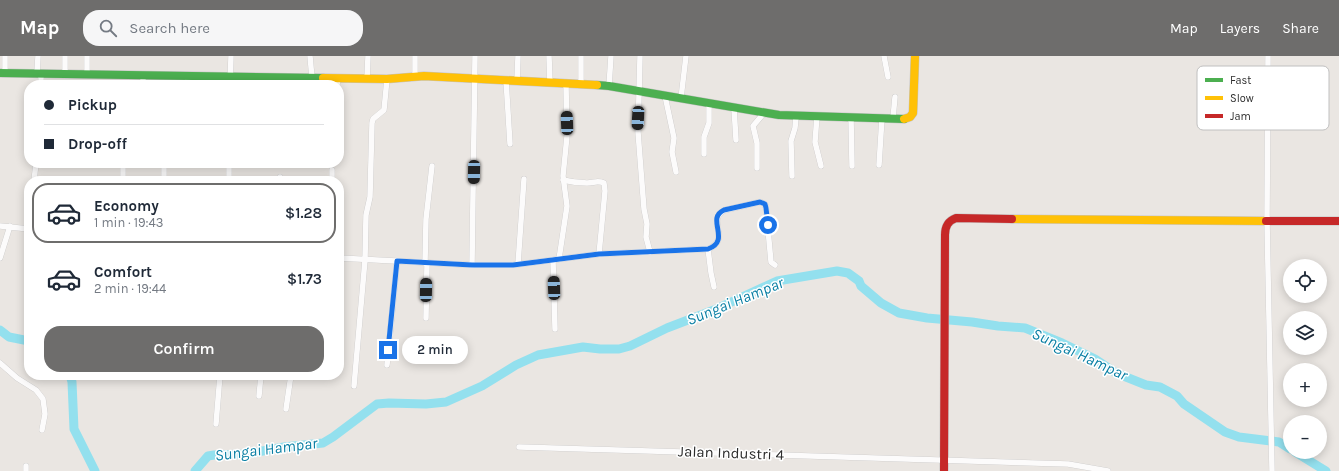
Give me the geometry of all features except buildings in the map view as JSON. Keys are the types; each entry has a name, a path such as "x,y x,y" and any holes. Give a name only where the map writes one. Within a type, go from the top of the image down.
{"street":[{"path":"5,56 3,73 143,75 180,80"},
{"path":"38,56 40,80"},
{"path":"65,56 65,74"},
{"path":"87,56 87,74"},
{"path":"230,80 231,56"},
{"path":"307,80 310,56"},
{"path":"367,79 368,56"},
{"path":"414,77 415,56"},
{"path":"472,265 476,56"},
{"path":"517,81 518,56"},
{"path":"549,56 550,83"},
{"path":"581,56 581,84"},
{"path":"609,86 611,56"},
{"path":"640,56 638,132 644,209 647,224 646,237 650,252"},
{"path":"681,98 686,56"},
{"path":"884,56 888,77"},
{"path":"344,81 424,76 581,84 609,86 764,113 796,116 907,118 913,113 915,56"},
{"path":"1268,56 1268,66"},
{"path":"142,80 143,75"},
{"path":"354,386 365,260 366,215 370,197 372,123 373,118 384,110 387,79"},
{"path":"506,80 510,144"},
{"path":"559,259 566,206 563,180 567,136 566,84"},
{"path":"665,96 674,138 672,152 676,172"},
{"path":"893,118 895,97"},
{"path":"704,154 704,137 709,123 709,103"},
{"path":"734,108 736,140"},
{"path":"758,168 757,143 753,126 764,113"},
{"path":"792,176 791,141 795,128 796,116"},
{"path":"817,116 815,142 821,166"},
{"path":"851,117 852,166"},
{"path":"879,165 882,118"},
{"path":"1268,130 1267,220 1272,471"},
{"path":"426,318 426,219 432,166"},
{"path":"332,170 332,176"},
{"path":"518,264 524,179"},
{"path":"563,180 588,184 595,181 604,183 606,191 599,254"},
{"path":"344,258 472,265 518,264 599,254 708,249 716,245 718,241 717,220 720,212 762,203 765,204 766,208 771,262 775,265"},
{"path":"944,471 945,228 951,219 1339,221"},
{"path":"0,226 24,228"},
{"path":"0,258 10,226"},
{"path":"708,249 714,288"},
{"path":"553,260 555,329"},
{"path":"387,365 397,261"},
{"path":"0,363 17,378 36,390 43,399 45,414 42,430"},
{"path":"216,424 220,380"},
{"path":"259,396 261,380"},
{"path":"286,409 290,380"},
{"name":"Jalan Industri 4","path":"519,447 1068,464 1108,471"}],"waterway":[{"name":"Sungai Hampar","path":"195,471 208,456 247,454 284,447 323,443 377,404 426,404 446,402 482,386 516,365 538,355 583,347 619,349 630,346 667,328 714,310 777,281 837,271 848,273 859,281 861,286 881,303 899,313 927,318 1025,328 1062,343 1095,359 1116,373 1146,385 1160,387 1177,396 1184,404 1225,432 1239,437 1279,442 1283,445"},
{"path":"0,330 9,337 24,340"},
{"path":"71,380 74,429 95,471"},
{"name":"Sungai Hampar","path":"1306,459 1326,471"}],"traffic: fast":[{"path":"0,73 323,78"},
{"path":"597,85 779,115 904,119"}],"traffic: slow":[{"path":"904,119 910,117 913,113 915,56"},
{"path":"323,78 387,79 424,76 597,85"},
{"path":"1012,219 1266,221"}],"traffic: jam":[{"path":"944,471 946,229 949,222 956,218 1012,219"},
{"path":"1266,221 1339,221"}],"route":[{"path":"388,350 397,261 472,265 513,265 599,254 708,249 716,245 718,241 717,220 720,212 749,206 760,202 765,204 768,225"}]}
